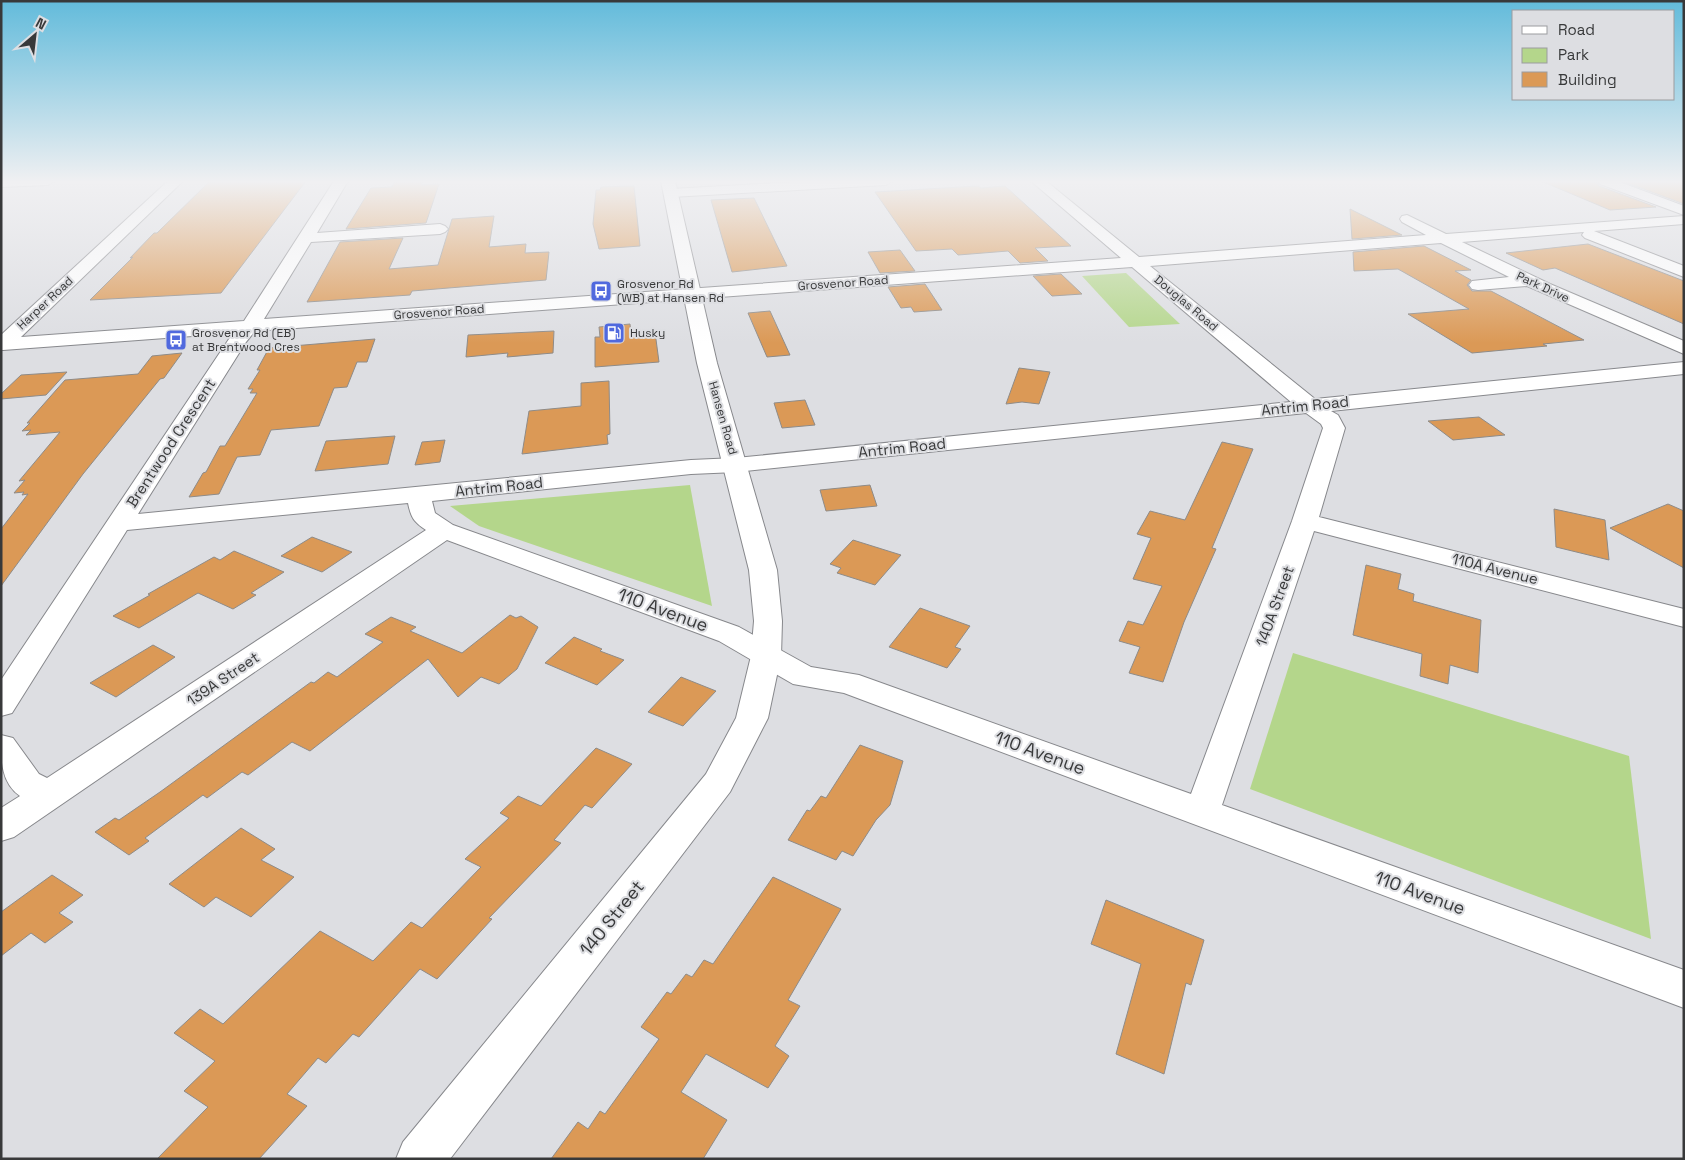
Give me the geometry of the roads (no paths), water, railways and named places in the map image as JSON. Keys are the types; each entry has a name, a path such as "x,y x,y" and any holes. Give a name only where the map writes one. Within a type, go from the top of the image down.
{"street":[{"name":"Harper Road","path":"2,344 118,235"},
{"name":"Brentwood Crescent","path":"1,706 238,339 257,317 307,235"},
{"path":"305,238 348,235"},
{"name":"Hansen Road","path":"680,235 707,363 763,570 768,621 766,656"},
{"name":"Douglas Road","path":"1104,235 1294,394 1312,406"},
{"name":"Park Drive","path":"1436,235 1578,304 1684,348"},
{"name":"Grosvenor Road","path":"2,344 1137,262 1480,235"},
{"path":"1593,235 1684,272"},
{"path":"1478,285 1530,281"},
{"name":"Antrim Road","path":"120,523 691,467 736,465 1684,368"},
{"name":"140A Street","path":"1202,812 1306,521 1334,428 1330,420 1312,406"},
{"name":"110 Avenue","path":"418,495 423,517 444,530 729,634 804,677 848,684 1684,989"},
{"name":"110A Avenue","path":"1306,521 1684,618"},
{"name":"139A Street","path":"1,827 444,530"},
{"name":"140 Street","path":"420,1159 718,783 752,718 766,656"},
{"path":"1,747 27,783 48,795"}],"place":[{"name":"Grosvenor Rd (WB) at Hansen Rd","path":"601,291"},
{"name":"Husky","path":"614,333"},
{"name":"Grosvenor Rd (EB) at Brentwood Cres","path":"176,340"}]}
